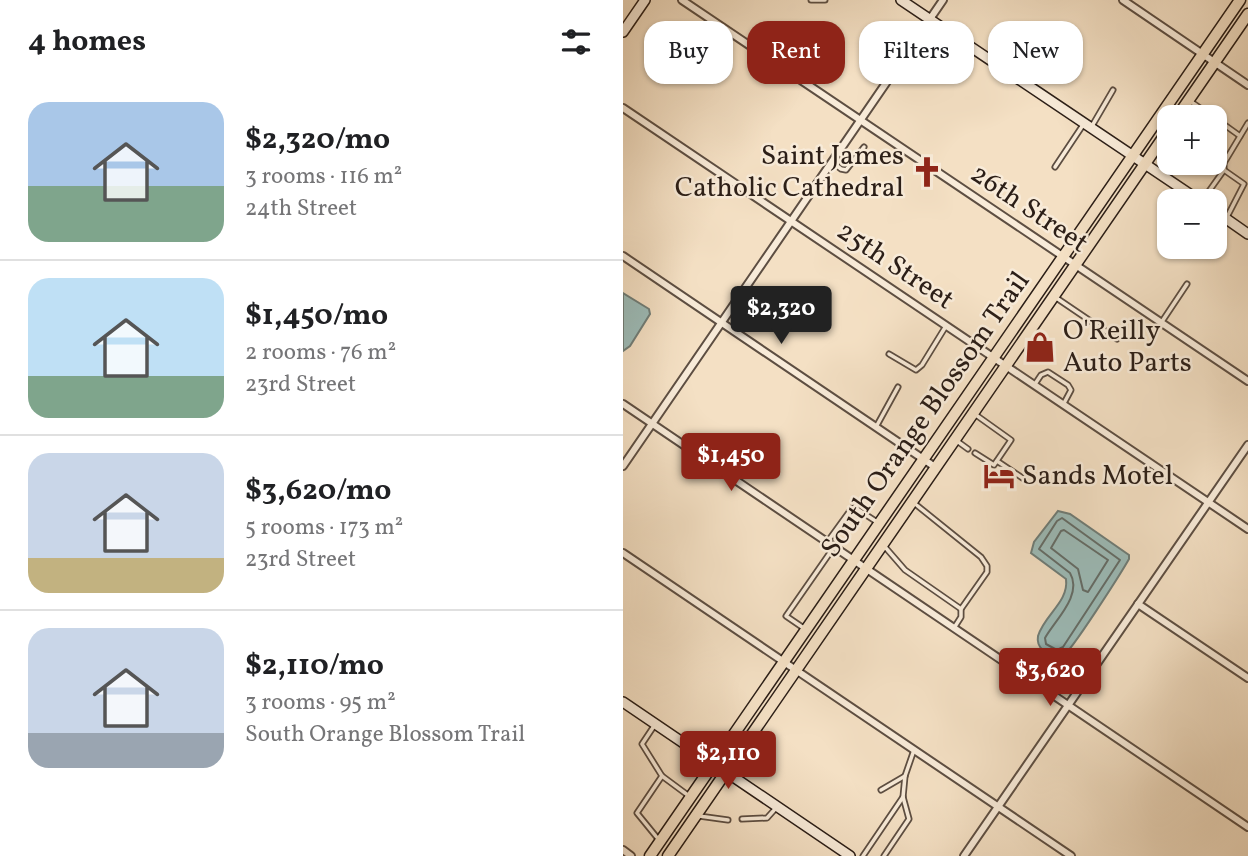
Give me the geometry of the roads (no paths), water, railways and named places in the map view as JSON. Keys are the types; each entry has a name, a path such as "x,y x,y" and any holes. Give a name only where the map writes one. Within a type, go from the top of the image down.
{"main road":[{"name":"South Orange Blossom Trail","path":"650,856 1240,0"},
{"path":"1185,105 1248,14"},
{"name":"South Orange Blossom Trail","path":"668,856 1157,146"}],"street":[{"path":"623,32 645,0"},
{"name":"26th Street","path":"683,0 1248,381"},
{"path":"901,0 1183,189"},
{"path":"623,466 943,0"},
{"path":"1123,0 1248,85"},
{"name":"25th Street","path":"623,108 1248,529"},
{"path":"1227,220 1248,234"},
{"path":"623,256 935,467"},
{"path":"623,404 1248,827"},
{"path":"964,856 1248,445"},
{"path":"623,553 1071,856"},
{"path":"1138,604 1248,678"},
{"path":"623,702 850,856"},
{"path":"623,850 631,856"}],"lane":[{"path":"811,0 825,0"},
{"path":"1055,167 1113,90"},
{"path":"1189,100 1196,105"},
{"path":"1227,158 1248,123"},
{"path":"1227,127 1240,136"},
{"path":"832,162 846,170 864,147"},
{"path":"1227,172 1244,184 1227,217"},
{"path":"1161,323 1187,285"},
{"path":"1054,296 1117,339"},
{"path":"889,354 916,370 922,365 946,326"},
{"path":"1034,386 1043,373 1048,372 1061,380 1071,390 1063,405"},
{"path":"876,426 898,387"},
{"path":"973,413 1011,440 994,465 975,453"},
{"path":"955,440 968,449"},
{"path":"997,461 1024,479"},
{"path":"912,501 964,541 981,556 987,566 988,572 961,609 961,617 954,628"},
{"path":"827,542 852,508 879,523"},
{"path":"883,544 895,561 961,609"},
{"path":"806,629 786,616 834,547"},
{"path":"655,724 642,744 662,776 690,797"},
{"path":"884,856 909,819 903,797 905,776 914,750"},
{"path":"660,841 637,813 662,776"},
{"path":"881,790 905,776"},
{"path":"863,856 903,797"},
{"path":"742,819 767,818 777,807"},
{"path":"696,815 728,820"}],"water":[{"path":"623,293 649,309 650,314 630,346 623,351"},
{"path":"1058,511 1070,514 1129,555 1085,627 1062,657 1052,656 1043,650 1038,638 1045,621 1064,595 1066,579 1031,553 1034,542"}],"place":[{"name":"Saint James Catholic Cathedral","path":"927,172"},
{"name":"O'Reilly Auto Parts","path":"1040,347"},
{"name":"Sands Motel","path":"999,476"}]}
